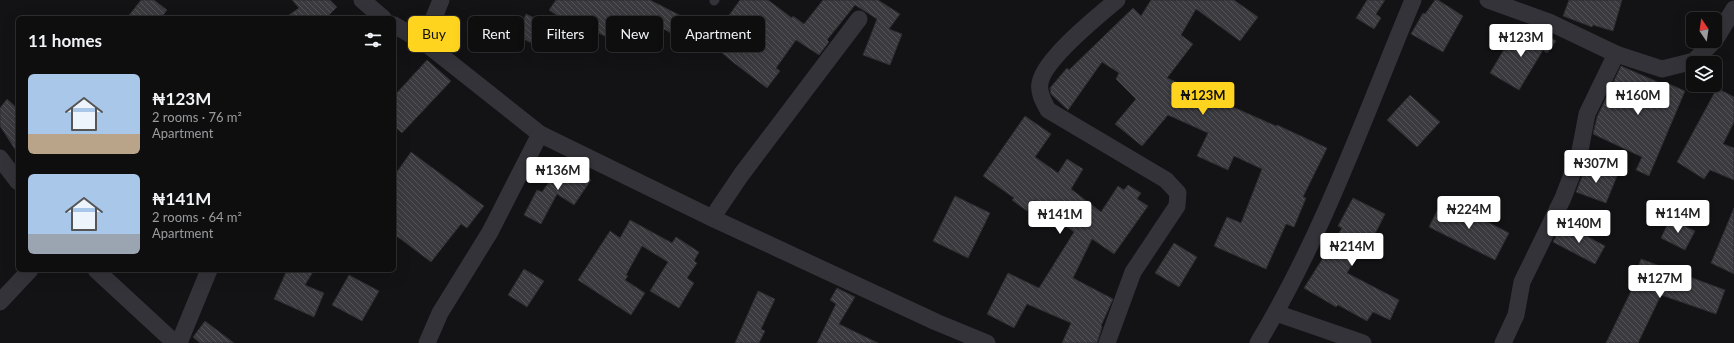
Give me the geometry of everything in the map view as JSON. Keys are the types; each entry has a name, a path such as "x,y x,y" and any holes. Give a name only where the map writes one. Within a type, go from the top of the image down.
{"street":[{"path":"362,0 381,16"},
{"path":"435,16 441,0"},
{"path":"1107,343 1133,272 1177,206 1178,193 1166,180 1048,110 1042,99 1040,84 1046,69 1072,39 1117,0"},
{"path":"1258,343 1276,313 1307,252 1363,124 1413,0"},
{"path":"1488,0 1549,22 1616,54 1662,69 1694,61 1706,48"},
{"path":"1722,28 1734,9"},
{"path":"712,218 741,175 858,19"},
{"path":"396,26 408,33"},
{"path":"437,52 540,134 712,218 936,322 987,343"},
{"path":"1503,343 1516,314 1522,282 1563,198 1578,156 1587,114 1616,54"},
{"path":"427,343 440,313 490,232 540,134"},
{"path":"0,158 16,179"},
{"path":"0,302 28,272"},
{"path":"98,272 175,343"},
{"path":"179,343 208,272"},
{"path":"1276,313 1363,343"}],"building":[{"path":"141,0 154,0 167,10 162,16 129,16"},
{"path":"292,0 330,0 337,7 328,16 288,16 299,8"},
{"path":"556,0 650,0 681,16 671,16 671,33 663,29 663,16 606,16 606,37 598,33 598,16 558,16 549,10"},
{"path":"740,0 768,0 792,18 793,16 804,24 823,0 878,0 900,14 889,29 902,34 890,65 863,55 877,19 855,5 827,40 829,42 819,55 796,40 776,68 780,71 767,88 721,52 765,52 765,16 728,16"},
{"path":"1151,0 1234,0 1258,17 1240,41 1196,9 1181,35 1193,44 1167,78 1327,148 1303,197 1306,198 1294,227 1286,224 1266,269 1214,246 1227,217 1241,223 1262,169 1234,156 1228,170 1197,156 1208,133 1168,115 1142,146 1115,124 1136,99 1116,79 1119,73 1102,62 1068,110 1051,94 1050,88 1067,68 1069,70 1133,8 1141,16"},
{"path":"1367,0 1385,0 1376,14 1381,18 1374,29 1356,18"},
{"path":"1435,0 1438,0 1463,16 1443,52 1411,34 1423,13 1425,14"},
{"path":"1569,0 1622,0 1613,31 1593,25 1592,27 1563,16"},
{"path":"526,14 532,17 532,43 524,39 524,19"},
{"path":"1538,29 1556,41 1547,53 1543,50 1519,90 1490,73 1512,36 1526,44"},
{"path":"427,60 451,81 402,133 396,128 396,94"},
{"path":"1621,66 1667,86 1669,84 1685,91 1649,176 1636,170 1642,157 1593,134 1597,117"},
{"path":"1722,91 1734,97 1734,122 1723,144 1734,148 1734,180 1710,170 1704,179 1677,162 1715,92 1722,92"},
{"path":"1410,95 1440,122 1417,147 1387,120"},
{"path":"7,99 16,107 16,151 0,126 0,108"},
{"path":"1025,116 1051,134 1035,157 1058,173 1067,159 1083,169 1071,189 1101,212 1118,186 1124,190 1128,185 1141,193 1137,199 1148,206 1114,254 1092,239 1073,278 1113,299 1101,326 1102,327 1097,343 1062,343 1071,323 1027,304 1014,328 987,314 1008,273 1039,288 1074,232 1062,223 1065,219 1034,200 1027,211 1012,200 1014,198 983,176"},
{"path":"411,152 484,206 467,228 461,224 431,262 396,236 396,173"},
{"path":"566,158 574,162 571,167 591,180 574,205 557,194 541,224 524,215 537,190 542,192"},
{"path":"1587,164 1617,176 1606,203 1576,192"},
{"path":"955,196 990,213 968,258 933,241"},
{"path":"1353,198 1385,214 1370,244 1365,241 1347,273 1399,300 1390,320 1373,312 1367,321 1338,305 1336,307 1304,288 1342,228 1338,226"},
{"path":"1443,199 1509,233 1495,260 1429,227"},
{"path":"1734,208 1734,274 1711,263"},
{"path":"1670,219 1695,231 1685,250 1661,238"},
{"path":"630,220 672,243 676,237 699,252 694,261 697,263 687,278 694,283 679,308 650,291 668,262 642,246 626,275 628,276 625,280 645,293 631,315 578,280 610,231 620,238"},
{"path":"1562,223 1605,246 1595,264 1553,242"},
{"path":"1174,243 1197,257 1179,287 1155,273"},
{"path":"1641,259 1725,290 1716,314 1661,295 1638,343 1606,343 1634,285 1632,284"},
{"path":"524,269 544,281 527,307 508,295"},
{"path":"286,272 313,272 305,285 324,293 314,317 274,299"},
{"path":"349,275 379,291 362,321 332,305"},
{"path":"837,288 855,297 839,324 878,343 817,343 836,304 830,300"},
{"path":"758,291 775,299 761,329 765,331 759,343 735,343"},
{"path":"205,321 234,343 200,343 193,337"}]}
